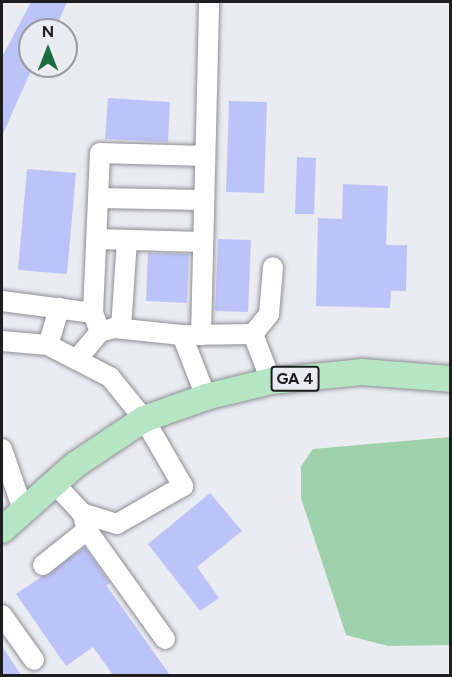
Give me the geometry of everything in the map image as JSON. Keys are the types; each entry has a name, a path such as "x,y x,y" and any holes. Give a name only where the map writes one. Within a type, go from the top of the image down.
{"main road":[{"name":"GA 4","path":"2,530 54,483 144,419 206,397 271,381 362,372 450,379"}],"street":[{"path":"206,397 192,335 203,242 209,2"},
{"path":"100,332 93,313 100,153 205,156"},
{"path":"98,198 204,200"},
{"path":"97,239 203,242"},
{"path":"121,328 127,240"},
{"path":"253,334 269,314 273,267"},
{"path":"2,301 93,313"},
{"path":"48,345 59,308"},
{"path":"78,358 100,332 121,328 192,335 253,334"},
{"path":"253,334 271,381"},
{"path":"2,341 48,345 78,358 110,377 144,419 183,486 117,524 84,522 43,565"},
{"path":"2,449 7,477 23,510"},
{"path":"54,483 84,522 165,639"},
{"path":"2,615 34,660"}],"green space":[{"path":"450,437 450,645 388,646 346,635 301,498 301,466 313,449"}],"building":[{"path":"31,2 67,2 60,18 23,18"},
{"path":"18,27 18,78 28,78 2,136 2,57"},
{"path":"108,98 170,102 168,142 105,139"},
{"path":"229,101 267,102 264,193 226,192"},
{"path":"297,157 316,158 314,214 295,214"},
{"path":"27,169 76,173 67,274 18,270"},
{"path":"343,184 388,186 386,245 407,245 406,291 391,291 390,308 316,306 318,218 342,219"},
{"path":"218,239 251,240 248,312 215,311"},
{"path":"148,253 189,254 187,303 146,301"},
{"path":"210,493 242,531 197,567 219,598 200,611 148,544"},
{"path":"85,547 110,583 106,585 170,675 113,675 93,647 66,666 16,594"},
{"path":"2,646 21,675 2,675"}]}
